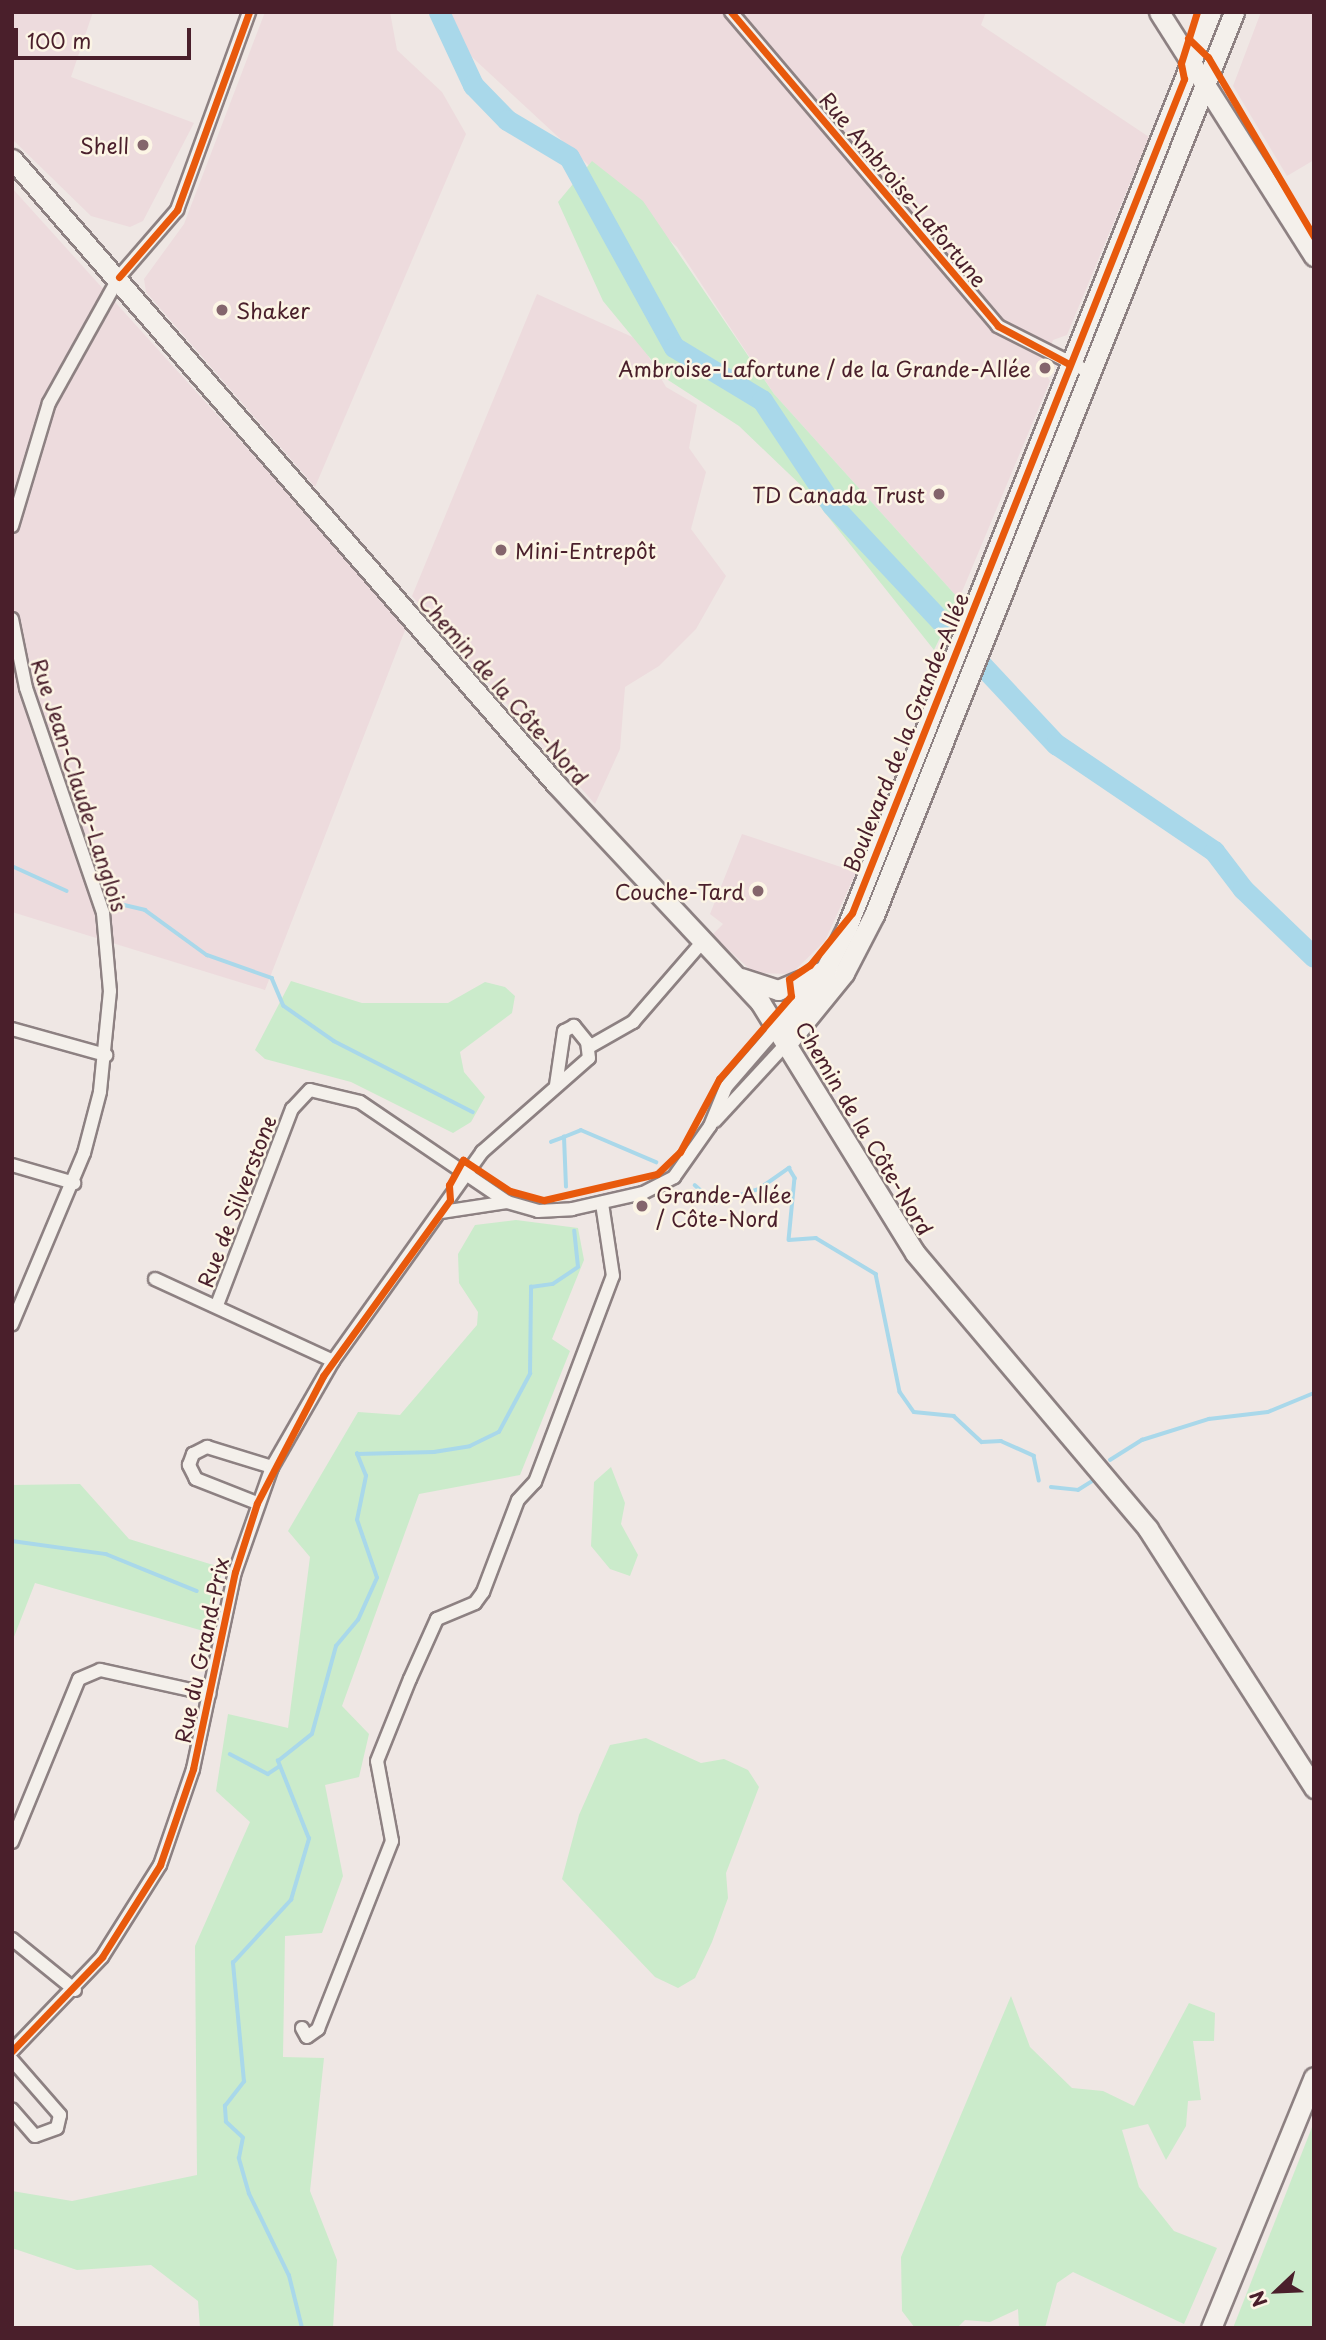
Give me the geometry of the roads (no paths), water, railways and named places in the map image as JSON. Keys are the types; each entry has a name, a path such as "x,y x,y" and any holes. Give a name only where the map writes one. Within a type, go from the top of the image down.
{"street":[{"path":"12,526 41,422 119,277 177,210 249,12"},
{"name":"Rue Ambroise-Lafortune","path":"731,12 998,326 1091,373"},
{"path":"1159,12 1207,82 1314,256"},
{"name":"Boulevard de la Grande-Allée","path":"710,1126 726,1087 783,1035 825,970 960,642 1211,12"},
{"name":"Boulevard de la Grande-Allée","path":"467,1176 507,1202 538,1211 602,1203 669,1181 783,1035 858,950 1234,12"},
{"name":"Chemin de la Côte-Nord","path":"12,162 119,277 528,753 739,977 783,1035 915,1253 1143,1523 1314,1788"},
{"name":"Rue Jean-Claude-Langlois","path":"12,619 26,688 107,931 106,1055 74,1183 12,1324"},
{"path":"960,642 977,658"},
{"path":"556,1085 565,1028 576,1027 589,1047 633,1022 704,940"},
{"path":"739,977 778,990 825,970"},
{"path":"12,1029 106,1055"},
{"name":"Rue du Grand-Prix","path":"12,2051 75,1990 160,1865 190,1779 257,1503 272,1467 333,1361 495,1137 586,1062 589,1047"},
{"name":"Rue de Silverstone","path":"217,1305 292,1109 310,1090 360,1102 467,1176"},
{"path":"12,1165 74,1183"},
{"path":"442,1212 507,1202"},
{"path":"302,2028 307,2037 318,2029 392,1841 377,1761 410,1679 437,1619 475,1603 483,1592 518,1500 535,1482 613,1276 602,1203"},
{"path":"155,1279 217,1305 333,1361"},
{"path":"257,1503 196,1479 189,1465 193,1454 207,1447 272,1467"},
{"path":"12,1842 79,1679 100,1670 209,1694"},
{"path":"12,1939 75,1990"},
{"path":"12,2060 60,2115 57,2128 35,2136 12,2110"},
{"path":"1211,2328 1314,2077"}],"waterway":[{"path":"439,12 473,85 507,120 569,157 674,347 762,400 832,505 1056,744 1214,851 1243,889 1314,957"},
{"path":"12,866 67,891"},
{"path":"120,904 145,910 207,955 272,978 284,1006 334,1041 473,1112"},
{"path":"566,1187 564,1137 581,1130 656,1162"},
{"path":"551,1142 564,1137"},
{"path":"695,1185 715,1203 759,1189 789,1168 795,1178 789,1240 816,1238 876,1274 900,1392 914,1412 954,1416 982,1442 1001,1441 1034,1456 1039,1480"},
{"path":"302,2328 289,2276 249,2194 239,2158 243,2138 226,2122 225,2106 244,2082 233,1963 291,1900 309,1839 278,1761 312,1734 336,1646 358,1620 377,1578 357,1520 366,1476 357,1454 434,1452 470,1446 499,1432 530,1374 531,1287 553,1284 578,1267 574,1231"},
{"path":"1110,1460 1142,1440 1209,1419 1268,1412 1314,1393"},
{"path":"1051,1487 1078,1490 1094,1480"},
{"path":"12,1541 106,1554 197,1591"},
{"path":"230,1754 268,1774 280,1766"}],"place":[{"name":"Shell","path":"143,145"},
{"name":"Shaker","path":"222,310"},
{"name":"Ambroise-Lafortune / de la Grande-Allée","path":"1045,368"},
{"name":"TD Canada Trust","path":"939,494"},
{"name":"Mini-Entrepôt","path":"501,550"},
{"name":"Couche-Tard","path":"758,891"},
{"name":"Grande-Allée / Côte-Nord","path":"642,1206"}]}
